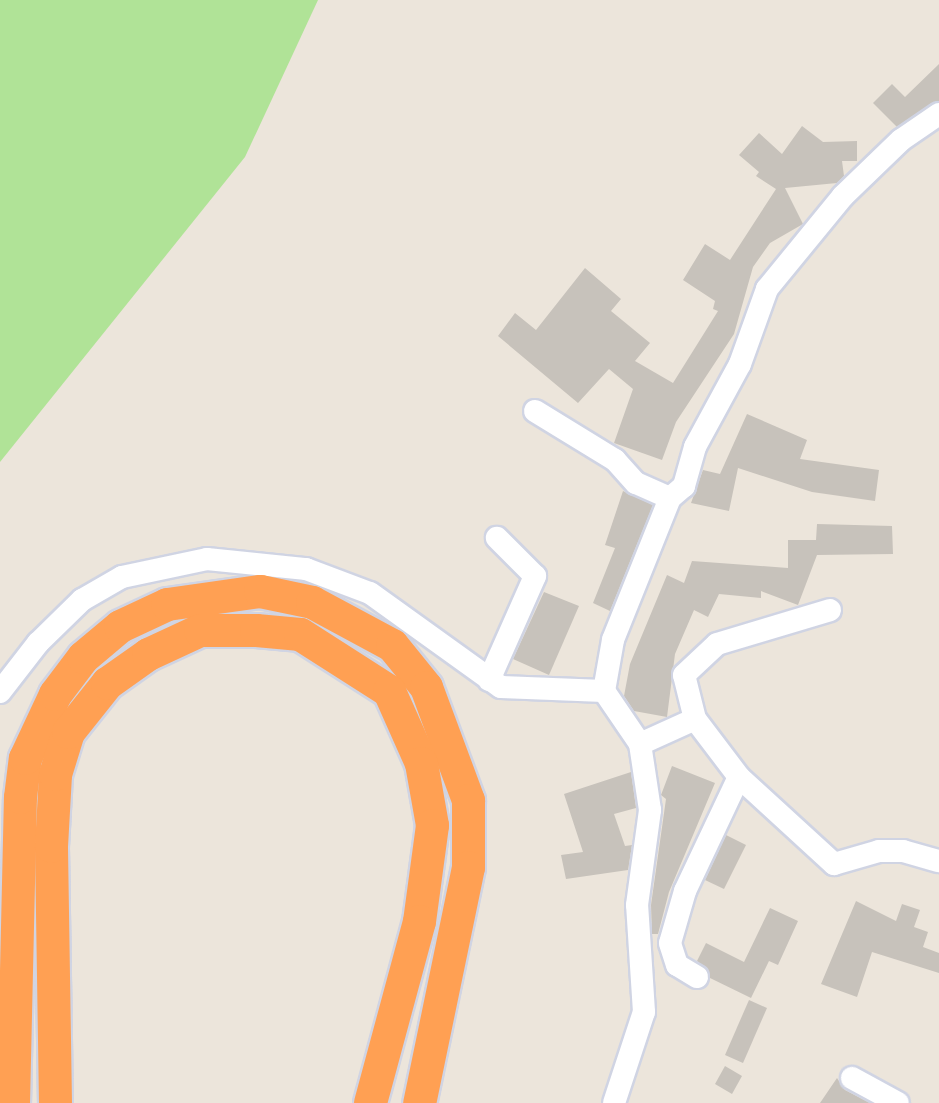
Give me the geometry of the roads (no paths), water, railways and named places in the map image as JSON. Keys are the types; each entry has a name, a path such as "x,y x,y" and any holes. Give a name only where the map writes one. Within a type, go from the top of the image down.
{"highway":[{"path":"13,1103 20,796 26,758 55,694 83,657 120,626 167,604 260,591 312,602 392,645 426,687 468,800 468,867 419,1103"},
{"path":"56,1103 51,846 55,774 68,732 107,683 148,654 200,630 255,630 300,634 389,690 421,762 432,825 419,921 370,1103"}],"street":[{"path":"614,1103 644,1012 637,905 650,810 640,744 604,691 613,640 670,498 684,486 695,447 740,364 767,290 843,196 901,140 939,114"},
{"path":"535,411 615,460 636,483 670,498"},
{"path":"489,680 535,576 497,538"},
{"path":"0,692 38,643 82,600 122,577 207,559 306,569 370,593 501,687 604,691"},
{"path":"830,610 717,644 684,675 695,719 739,777 834,864 879,851 903,851 939,861"},
{"path":"640,744 695,719"},
{"path":"697,976 677,964 670,943 689,882 739,777"},
{"path":"852,1078 898,1103"}]}
